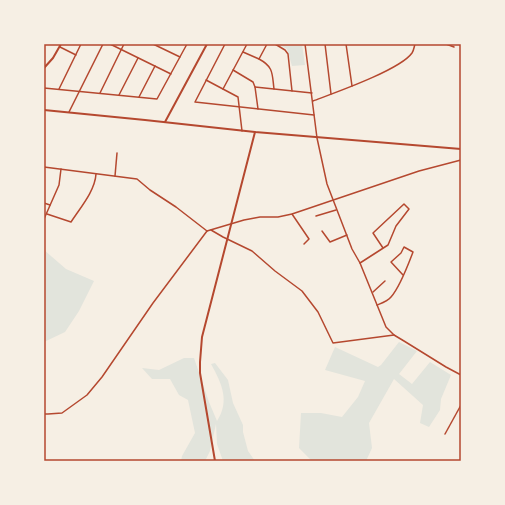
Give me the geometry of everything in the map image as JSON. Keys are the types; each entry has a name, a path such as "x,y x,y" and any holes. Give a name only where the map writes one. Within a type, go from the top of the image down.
{"street":[{"path":"44,68 54,58 60,44"},
{"path":"59,90 81,44"},
{"path":"69,112 103,44"},
{"path":"110,44 171,74"},
{"path":"100,93 124,44"},
{"path":"153,44 180,57"},
{"path":"44,88 157,99 187,44"},
{"path":"165,122 207,44"},
{"path":"225,44 195,102 314,115"},
{"path":"222,89 247,44"},
{"path":"259,59 267,44"},
{"path":"275,44 285,50 288,54 292,91"},
{"path":"305,44 322,165 336,210 352,249 373,292 386,327 394,335 461,375"},
{"path":"325,44 331,94"},
{"path":"346,44 352,86"},
{"path":"313,101 369,79 400,62 412,52 415,44"},
{"path":"446,44 454,47"},
{"path":"60,47 76,55"},
{"path":"243,52 266,63 271,69 274,89"},
{"path":"119,95 138,58"},
{"path":"139,97 155,66"},
{"path":"233,70 251,80 255,87 258,109"},
{"path":"206,80 238,97 242,131"},
{"path":"255,87 312,93"},
{"path":"44,110 242,131 461,149"},
{"path":"215,461 200,373 202,337 255,132"},
{"path":"115,176 117,153"},
{"path":"44,414 62,413 87,395 102,377 153,303 209,230 244,220 260,217 278,217 292,214 420,171 461,160"},
{"path":"44,167 137,179 150,190 209,230 252,251 302,291 318,312 333,343 394,335"},
{"path":"44,220 59,185 61,169"},
{"path":"47,214 71,222 89,193 96,179 96,174"},
{"path":"44,203 50,205"},
{"path":"360,263 388,245 396,226 409,209 404,204 373,233 383,248"},
{"path":"316,216 336,210"},
{"path":"292,214 309,239 304,244"},
{"path":"322,231 330,242 347,235"},
{"path":"377,305 390,299 403,275 413,252 404,247 401,253 391,262 403,275"},
{"path":"373,292 385,281"},
{"path":"446,434 461,405"}],"shaded area":[{"path":"278,44 302,44 305,65 292,66 287,49"},
{"path":"44,250 66,269 94,281 79,311 65,332 44,342"},
{"path":"399,342 417,351 399,374 412,384 430,362 451,375 441,399 440,410 429,427 420,423 423,405 394,379 369,423 372,448 366,461 312,461 299,448 301,413 321,413 342,417 358,397 365,381 325,370 335,347 378,367"},
{"path":"184,358 194,358 217,421 221,414 224,399 221,386 211,364 215,363 228,380 233,403 243,425 243,432 248,451 255,461 223,461 217,444 216,424 210,451 205,461 181,461 182,456 195,433 188,400 179,395 170,379 152,379 142,368 159,370"}]}
